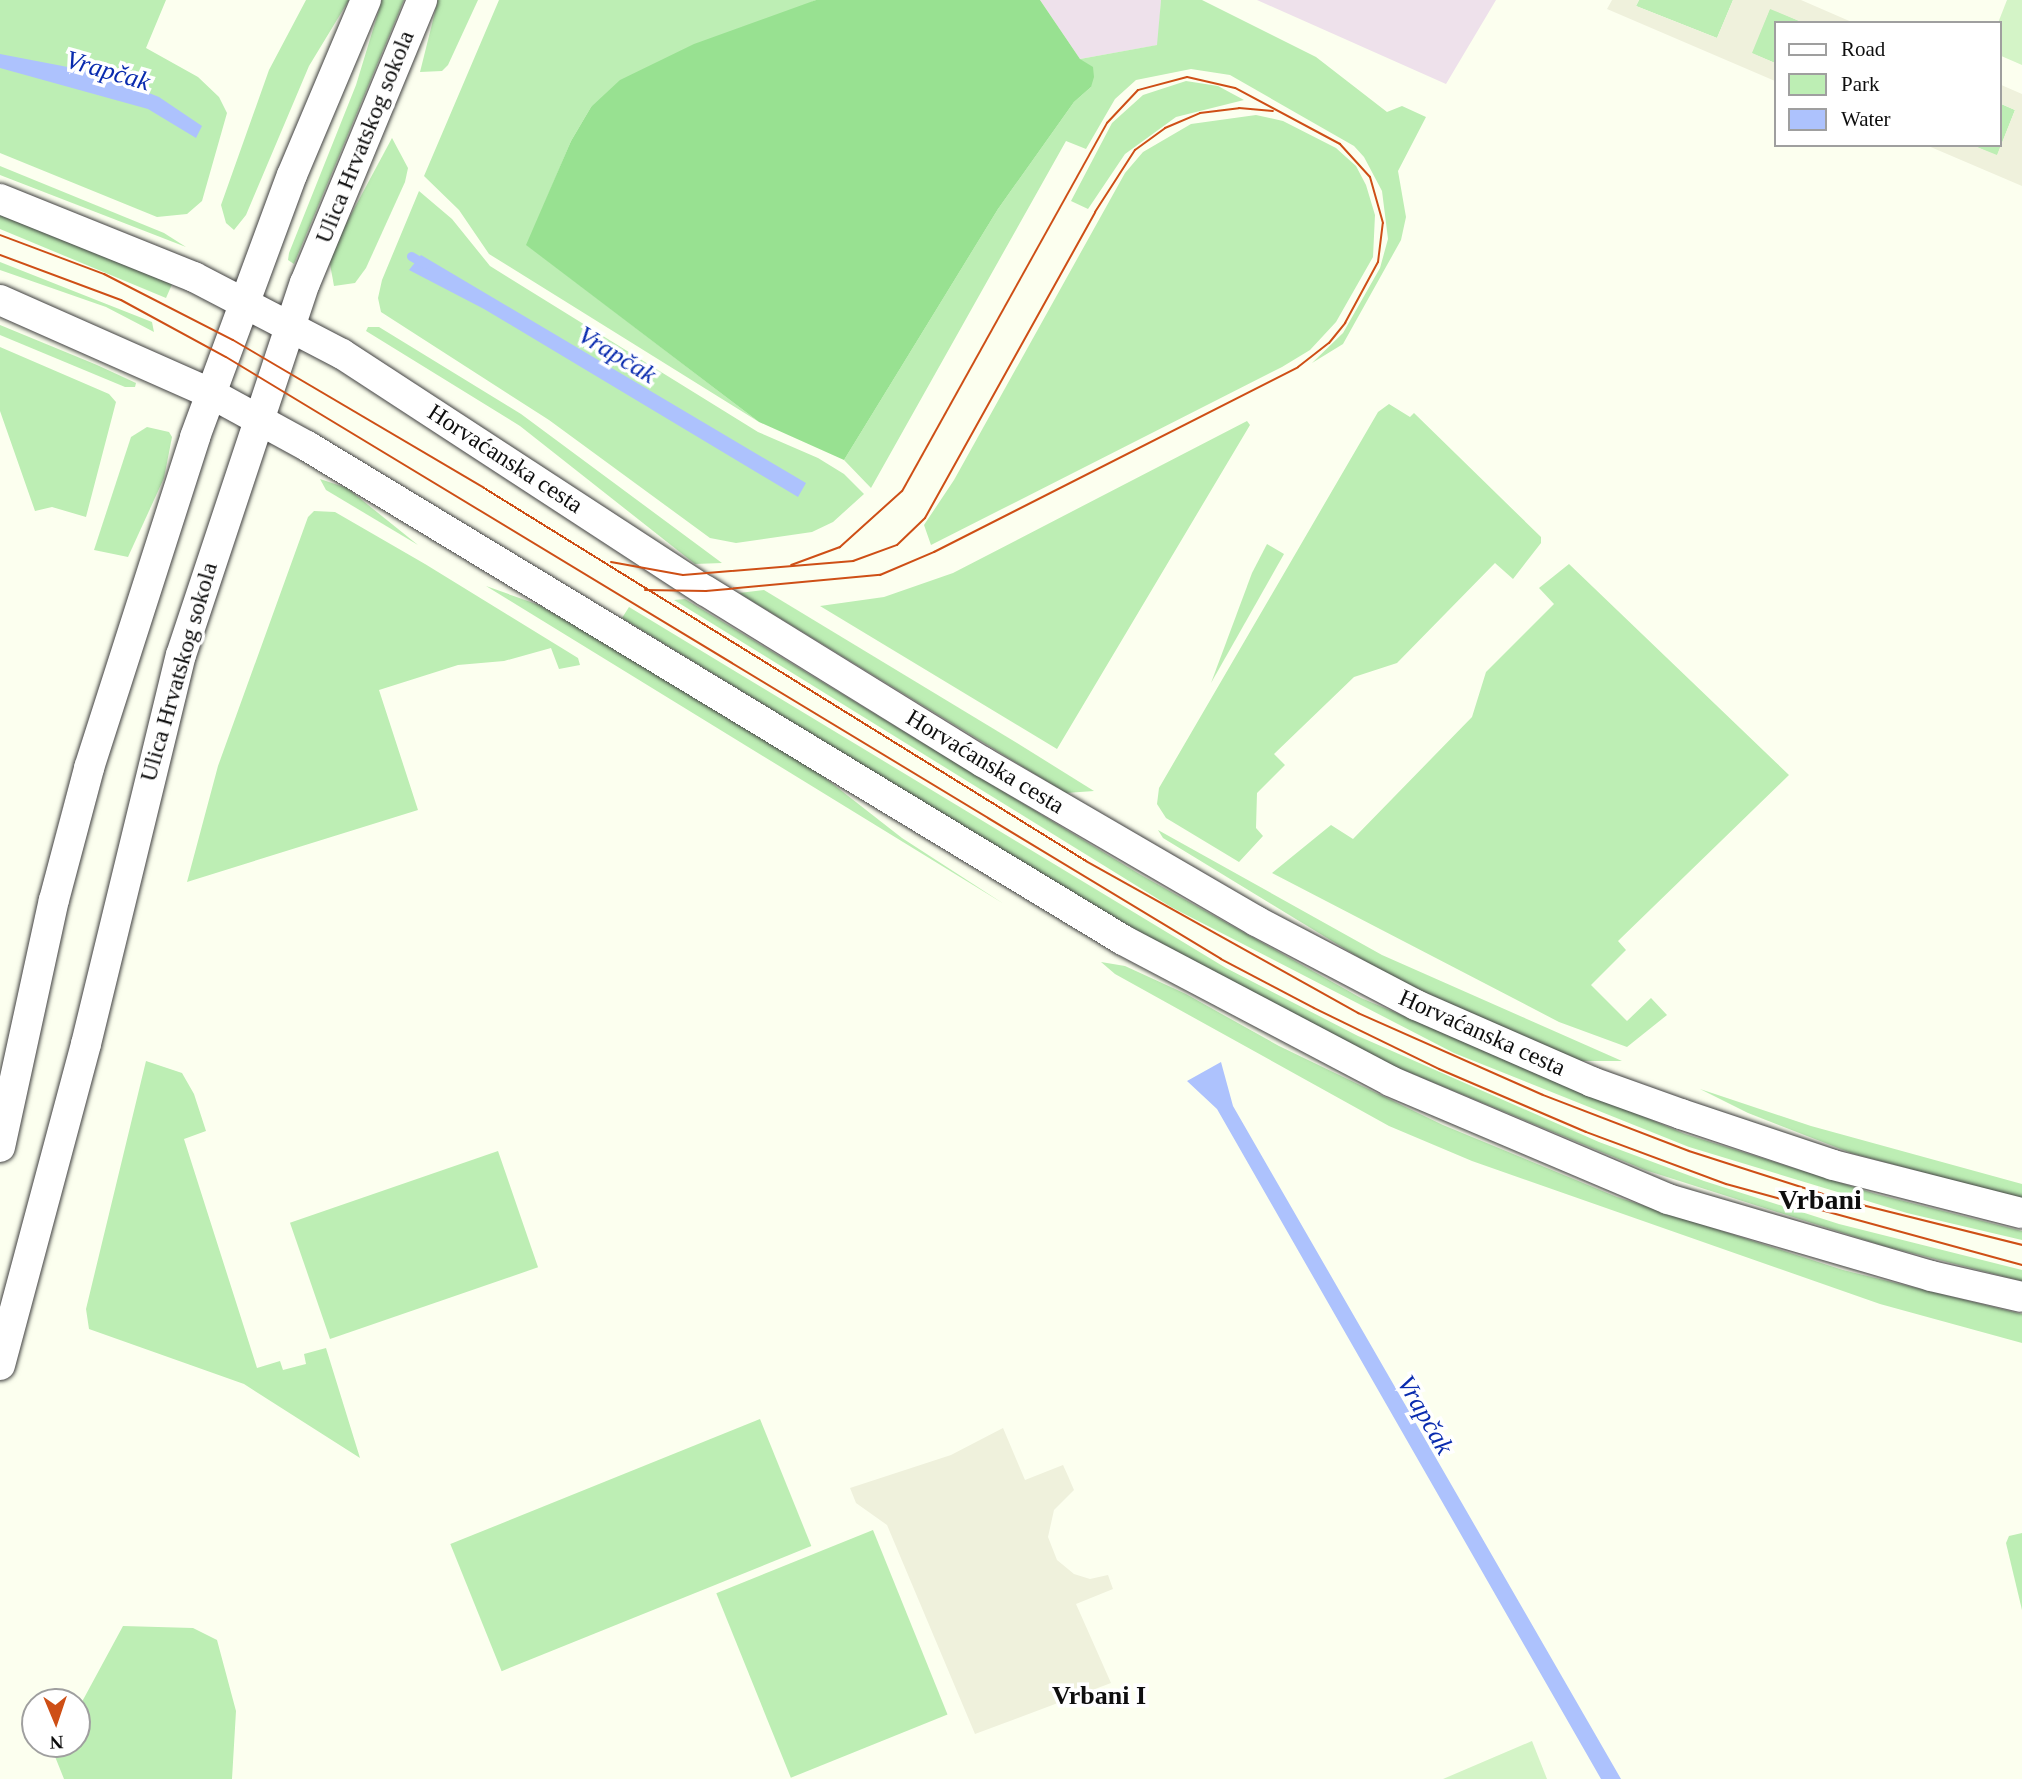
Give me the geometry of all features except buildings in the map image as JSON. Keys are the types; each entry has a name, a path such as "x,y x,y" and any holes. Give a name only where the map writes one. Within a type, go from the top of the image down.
{"street":[{"name":"Ulica Hrvatskog sokola","path":"0,1147 54,900 89,768 212,394 292,175 366,0"},
{"name":"Ulica Hrvatskog sokola","path":"0,1365 86,1044 168,696 289,325 422,0"},
{"name":"Horvaćanska cesta","path":"0,199 194,277 342,354 706,591 983,762 1256,921 1416,1005 1592,1082 1681,1114 1833,1166 2022,1213"},
{"path":"0,300 212,394 257,418 1123,940 1390,1081 1668,1199 1931,1276 2022,1297"}],"shaded area":[{"path":"1040,0 1161,0 1158,45 1080,59"},
{"path":"1257,0 1496,0 1446,84"},
{"path":"1612,0 1639,0 1636,6 1717,38 1733,0 1801,0 1849,21 1799,21 1770,9 1752,53 1773,62 1773,80 1607,9"},
{"path":"2001,85 2022,94 2022,186 1931,147 1977,147 1997,155 2015,110 2001,104"},
{"path":"1003,1428 1025,1480 1063,1465 1074,1490 1054,1510 1048,1537 1057,1560 1074,1574 1090,1579 1108,1575 1113,1589 1076,1604 1111,1683 975,1734 887,1525 856,1503 850,1488 951,1455"}],"green space":[{"path":"0,0 166,0 146,48 198,77 219,97 227,113 202,201 187,214 157,217 0,153"},
{"path":"306,0 349,0 309,66 246,215 234,230 226,223 221,205 269,70"},
{"path":"382,0 404,0 294,264 288,260 289,253 356,85"},
{"path":"438,0 478,0 448,65 442,71 420,72"},
{"path":"499,0 816,0 591,107 571,141 527,245 759,422 489,254 459,210 424,176"},
{"path":"816,0 1040,0 1080,59 1093,67 1094,77 1091,87 1074,102 998,209 844,460 759,422 526,245 571,141 591,107 620,80 694,44"},
{"path":"1161,0 1202,0 1316,57 1387,112 1402,106 1426,117 1398,171 1406,217 1401,240 1343,344 1312,363 1343,333 1380,268 1388,239 1382,191 1364,157 1354,146 1230,75 1191,69 1136,80 1115,99 1086,149 1066,141 871,488 844,460 998,209 1074,102 1091,87 1080,59 1157,45"},
{"path":"1639,0 1733,0 1717,38 1636,6"},
{"path":"2007,0 2022,0 2022,65 2001,56 2001,21 1999,21"},
{"path":"1770,8 1799,21 1773,21 1773,62 1751,53"},
{"path":"1186,81 1218,86 1244,100 1176,117 1125,154 1088,209 1071,201 1112,123 1143,95"},
{"path":"2001,104 2015,110 2001,146"},
{"path":"1256,115 1283,121 1336,148 1356,166 1366,185 1375,215 1373,257 1336,322 1310,350 1282,367 931,545 924,525 954,480 1125,173 1143,152 1191,124"},
{"path":"392,138 408,168 405,182 366,268 355,283 334,286 330,264 333,248"},
{"path":"1977,147 2001,147 1997,156"},
{"path":"0,166 164,233 186,247 0,175"},
{"path":"419,191 452,219 490,266 758,432 818,458 844,474 864,494 833,522 812,532 736,543 710,538 549,420 381,312 378,298 382,280"},
{"path":"0,215 173,282 166,298 0,229"},
{"path":"0,262 152,322 154,332 106,307 0,270"},
{"path":"0,325 97,365 136,383 135,387 125,387 0,335"},
{"path":"368,327 379,327 521,414 722,563 695,564 520,426 366,331"},
{"path":"0,347 109,394 116,402 86,517 52,507 35,511 0,411"},
{"path":"1389,404 1410,417 1414,413 1541,537 1541,543 1513,579 1495,563 1397,663 1354,677 1274,754 1285,765 1257,793 1256,828 1263,836 1239,862 1166,818 1157,804 1159,788 1378,412"},
{"path":"1247,421 1250,425 1057,749 820,606 884,597 953,573"},
{"path":"147,427 169,432 172,437 164,478 128,557 94,550 131,437"},
{"path":"320,479 347,488 418,545 326,490"},
{"path":"314,511 335,512 425,564 578,658 580,665 559,669 551,648 504,661 458,665 379,690 418,810 187,882 218,766 308,517"},
{"path":"1267,544 1284,554 1211,683 1252,573"},
{"path":"1569,564 1789,775 1618,941 1626,950 1591,985 1627,1021 1651,998 1667,1015 1627,1047 1559,1022 1272,873 1331,825 1353,839 1472,717 1486,672 1554,604 1539,588"},
{"path":"486,586 539,605 683,688 820,774 902,838 1004,904"},
{"path":"764,590 1094,791 1066,793 739,593"},
{"path":"685,599 1141,875 1361,998 1685,1134 1876,1194 2022,1231 2022,1240 1907,1213 1689,1147 1454,1053 1171,907 674,600"},
{"path":"629,607 1226,968 1358,1036 1599,1142 1704,1181 1839,1224 2022,1270 2022,1281 1884,1246 1645,1170 1348,1047 1226,984 622,618"},
{"path":"1158,830 1382,955 1622,1061 1577,1061 1391,977 1163,838"},
{"path":"1101,962 1125,966 1186,994 1279,1046 1443,1125 1617,1197 1843,1270 2022,1314 2022,1343 1880,1304 1472,1161 1389,1126 1115,974"},
{"path":"146,1061 182,1073 194,1094 206,1131 184,1139 257,1368 280,1361 283,1370 306,1364 304,1354 326,1348 360,1458 244,1384 89,1329 86,1309"},
{"path":"1700,1089 1811,1126 2022,1184 2022,1199 1851,1153 1748,1113"},
{"path":"498,1151 538,1267 330,1339 290,1223"},
{"path":"760,1419 811,1546 502,1671 450,1544"},
{"path":"873,1530 948,1715 791,1778 716,1593"},
{"path":"2022,1533 2022,1610 2006,1543 2009,1536"},
{"path":"123,1626 193,1628 217,1640 236,1711 232,1779 64,1779 56,1758 91,1758 89,1688"},
{"path":"1532,1741 1547,1779 1443,1779"}],"water":[{"path":"0,54 99,73 159,97 202,126 196,138 148,109 0,68"},
{"path":"421,255 806,483 798,497 484,309 409,270"},
{"path":"1221,1062 1233,1106 1621,1779 1601,1779 1217,1109 1187,1081"}],"waterway":[{"name":"Vrapčak","path":"411,256 425,264"}],"tram line":[{"path":"645,590 706,591 880,575 934,552 1298,367 1329,343 1345,323 1378,262 1383,223 1370,177 1340,144 1235,88 1187,77 1138,90 1107,123 902,491 840,547 791,565"},
{"path":"611,562 683,575 853,561 897,545 925,518 1095,212 1135,150 1165,128 1200,113 1239,108 1273,111"},
{"path":"0,235 104,274 233,340 484,488 1086,861 1358,1013 1543,1095 1689,1151 1842,1200 2022,1245"},
{"path":"0,255 121,300 226,357 1221,959 1314,1008 1439,1069 1586,1132 1726,1184 2022,1265"}],"district":[{"name":"Vrbani","path":"1820,1200"},
{"name":"Vrbani I","path":"1099,1696"}]}
